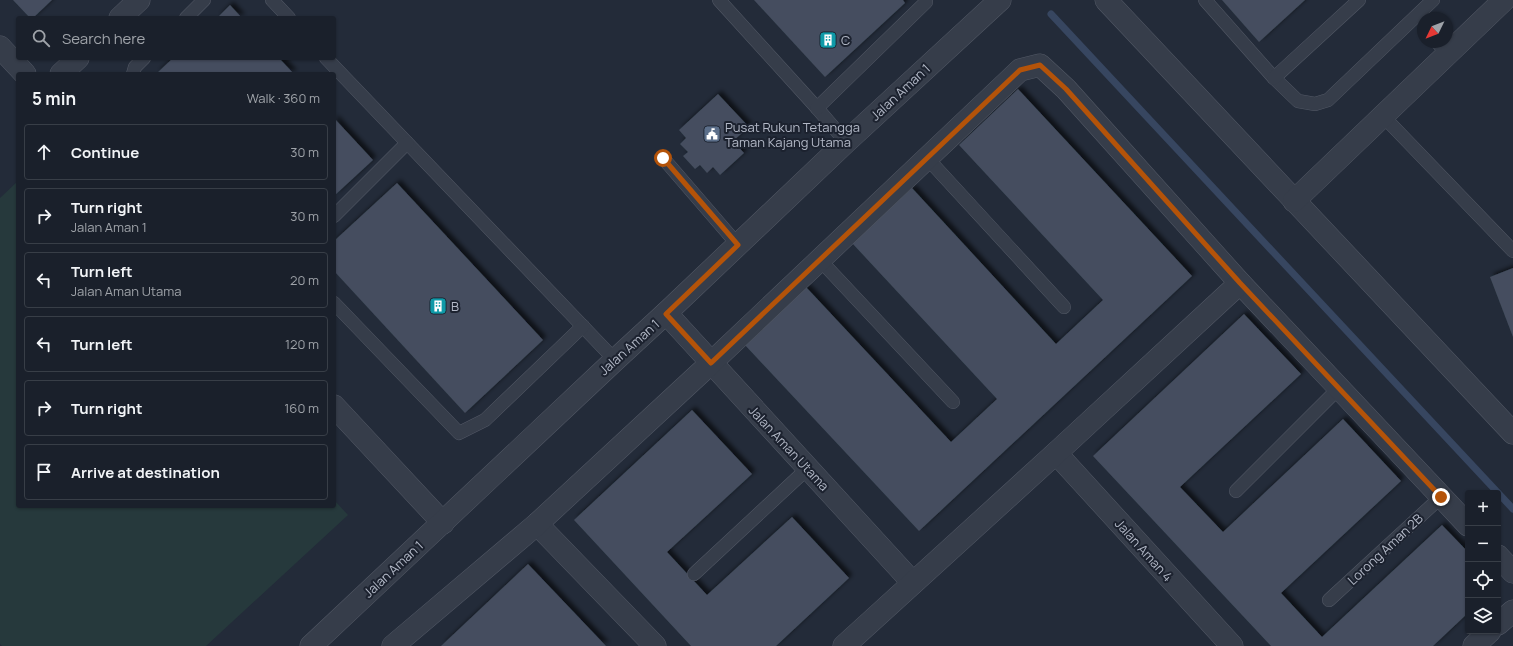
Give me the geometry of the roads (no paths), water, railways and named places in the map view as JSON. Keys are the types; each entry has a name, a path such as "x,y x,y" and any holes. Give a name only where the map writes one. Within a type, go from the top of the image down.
{"street":[{"path":"122,16 139,0"},
{"name":"Jalan Aman 1","path":"310,646 666,314 846,142 1000,0"},
{"path":"1106,0 1513,434"},
{"path":"1453,39 1504,0"},
{"path":"0,47 23,72"},
{"path":"1294,201 1383,116 1442,48"},
{"path":"63,72 76,60"},
{"path":"393,646 537,524 711,363 1020,70 1040,65 1066,89 1240,283 1465,522"},
{"path":"844,646 1240,283"},
{"name":"Jalan Aman Utama","path":"666,314 913,583"},
{"path":"336,408 443,523"},
{"name":"Jalan Aman 4","path":"1056,453 1232,646"},
{"path":"537,524 655,646"},
{"path":"1501,559 1513,572"},
{"path":"1501,621 1513,611"},
{"path":"1474,646 1487,634"}],"lane":[{"path":"188,16 204,0"},
{"path":"272,0 287,16"},
{"path":"719,0 846,142"},
{"path":"817,108 926,2 926,0"},
{"path":"1205,0 1274,78 1298,101 1315,104 1328,100 1417,24"},
{"path":"1274,78 1359,0"},
{"path":"1425,12 1433,0"},
{"path":"134,72 135,67 142,60"},
{"path":"328,60 615,360"},
{"path":"1383,116 1513,251"},
{"path":"336,214 407,143"},
{"path":"663,158 738,245"},
{"path":"927,158 1064,307"},
{"path":"820,260 953,402"},
{"path":"336,305 459,433 485,420 583,326"},
{"path":"1236,491 1339,388"},
{"path":"694,574 808,468"},
{"name":"Lorong Aman 2B","path":"1328,600 1441,497"}],"waterway":[{"path":"1051,14 1513,509"}],"place":[{"name":"C","path":"828,40"},
{"name":"Pusat Rukun Tetangga Taman Kajang Utama","path":"712,134"},
{"name":"B","path":"438,306"}]}
